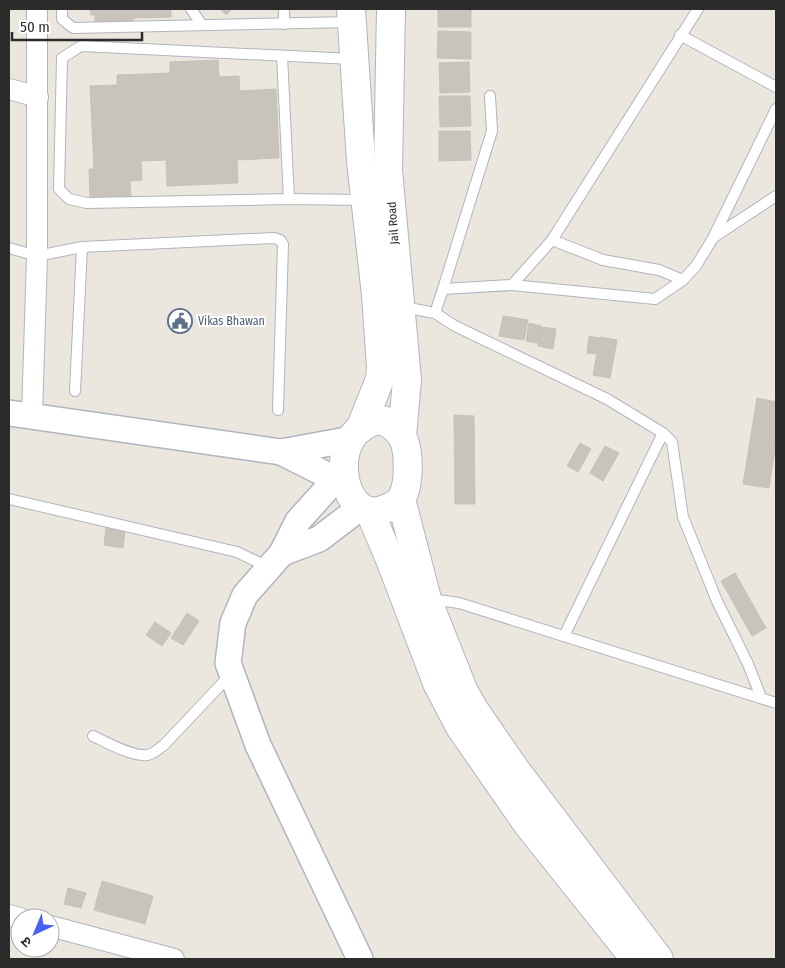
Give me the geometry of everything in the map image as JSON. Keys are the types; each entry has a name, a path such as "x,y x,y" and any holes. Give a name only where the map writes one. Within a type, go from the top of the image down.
{"main road":[{"name":"Jail Road","path":"391,9 388,170 407,380 402,436"},
{"name":"Jail Road","path":"352,15 365,200 376,295 381,367 380,379 356,434"},
{"path":"635,959 528,825 460,727 437,683 392,562 366,509 351,496 341,478 347,446 356,434 374,421 383,420 392,425 402,436 408,474 401,499 427,599 464,692 515,769 659,959"},
{"path":"366,509 380,511 392,506 401,499"}],"street":[{"path":"37,9 37,256 20,414 281,452 341,478 298,521 275,560 245,595 232,623 228,663 258,745 360,959"},
{"path":"9,89 38,97"},
{"path":"281,452 356,434"},
{"path":"275,560 319,538 366,509"},
{"path":"60,929 174,959"}],"lane":[{"path":"62,9 62,19 73,28 284,24 352,15"},
{"path":"191,9 202,25"},
{"path":"284,9 284,24"},
{"path":"512,285 552,240 698,9"},
{"path":"680,36 776,87"},
{"path":"354,59 81,46 62,58 59,189 69,199 87,203 289,199 365,200"},
{"path":"282,56 289,199"},
{"path":"435,313 492,131 490,96"},
{"path":"443,289 512,285 655,299 683,280 696,266 713,238 776,109"},
{"path":"713,238 776,196"},
{"path":"9,248 37,256 82,247 274,238 280,240 283,244 278,410"},
{"path":"552,240 603,260 659,270 683,280"},
{"path":"75,391 82,247"},
{"path":"400,307 435,313 454,326 607,399 663,432 672,442 683,517 717,601 748,664 761,697"},
{"path":"564,636 663,432"},
{"path":"9,499 275,560"},
{"path":"427,599 459,603 776,703"},
{"path":"92,736 133,754 145,756 153,753 164,745 232,673"}],"building":[{"path":"90,9 171,9 171,17 133,18 134,23 95,24 95,15 91,15"},
{"path":"220,9 232,9 226,15"},
{"path":"438,9 471,9 471,27 438,27"},
{"path":"438,31 471,32 471,59 437,58"},
{"path":"218,60 219,77 239,76 240,91 276,89 279,158 237,160 238,183 167,186 166,160 141,161 142,180 130,181 131,198 90,200 89,169 94,169 90,86 117,85 117,75 170,73 170,62"},
{"path":"469,62 470,92 440,93 439,63"},
{"path":"439,96 470,96 471,126 440,127"},
{"path":"439,131 470,131 471,160 439,161"},
{"path":"503,316 528,320 524,340 499,336"},
{"path":"529,323 541,326 538,343 526,341"},
{"path":"541,327 556,329 553,349 538,346"},
{"path":"589,336 599,338 597,354 587,353"},
{"path":"600,337 617,340 610,378 593,375"},
{"path":"757,398 776,402 776,443 769,488 743,484"},
{"path":"454,415 474,416 475,504 455,504"},
{"path":"580,443 591,449 578,472 567,466"},
{"path":"605,446 619,453 603,481 590,473"},
{"path":"106,527 125,530 123,548 104,545"},
{"path":"735,573 766,628 752,636 721,581"},
{"path":"187,613 199,621 183,645 171,638"},
{"path":"155,622 171,633 162,646 146,635"},
{"path":"102,881 153,896 145,924 94,910"},
{"path":"68,888 86,893 81,908 64,904"}],"place":[{"name":"Vikas Bhawan","path":"180,321"}]}
